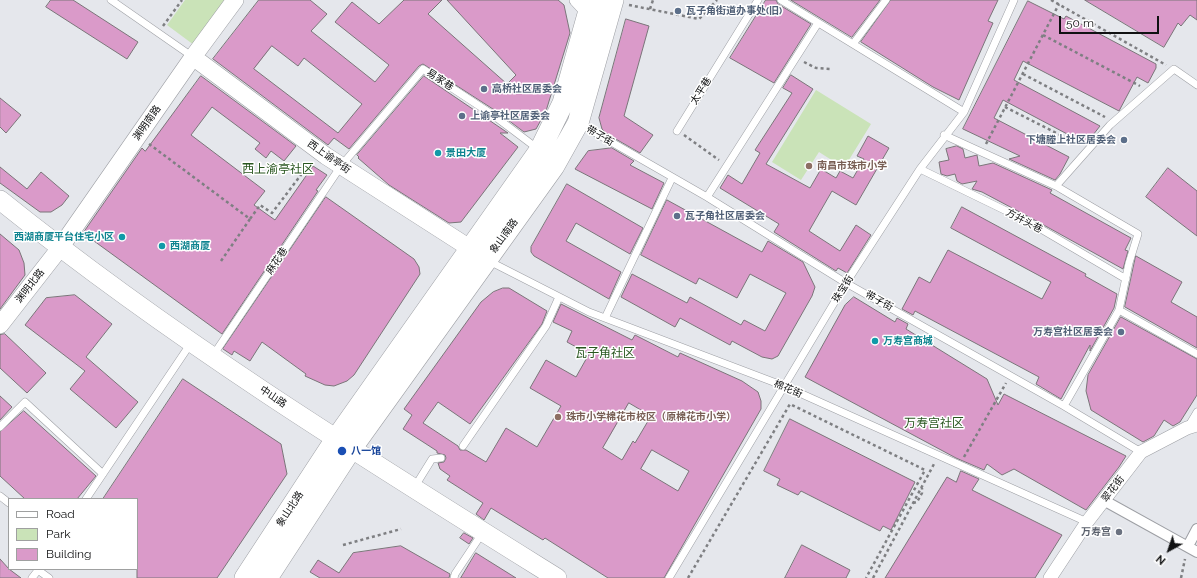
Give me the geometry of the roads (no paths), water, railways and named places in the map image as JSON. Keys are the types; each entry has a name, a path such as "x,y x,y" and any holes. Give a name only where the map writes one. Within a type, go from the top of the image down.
{"main road":[{"name":"象山南路","path":"343,444 479,254 554,166 578,123 613,1"},
{"name":"象山南路","path":"479,254 540,150 563,103 586,5"},
{"name":"中山路","path":"0,200 60,248 212,357 343,444 557,578"},
{"name":"象山北路","path":"245,578 343,444"},
{"name":"象山北路","path":"267,578 343,444"}],"street":[{"name":"渊明南路","path":"60,248 193,57 236,0"},
{"name":"西上谕亭街","path":"193,57 319,151 479,254"},
{"name":"渊明北路","path":"0,325 60,248"},
{"name":"翠花街","path":"1050,578 1087,522 1105,501 1141,452 1192,426"},
{"path":"1105,501 1192,549 1197,529"}],"lane":[{"path":"111,0 193,57"},
{"name":"太平巷","path":"677,131 758,0"},
{"path":"781,0 964,112"},
{"path":"853,44 886,0"},
{"name":"珠宝街","path":"669,578 846,283 920,169 964,112 1014,0"},
{"path":"707,197 818,23"},
{"name":"易家巷","path":"341,166 423,69 493,115 540,150"},
{"path":"1056,186 1114,122 1174,69 1197,85"},
{"name":"带子街","path":"578,123 707,197 846,283 1010,375 1141,452"},
{"path":"944,136 1056,186 1138,234 1119,310 1064,406"},
{"name":"麻花巷","path":"212,357 341,166"},
{"name":"方井头巷","path":"920,169 1029,222 1126,279"},
{"path":"605,318 672,178"},
{"name":"棉花街","path":"479,254 559,297 605,318 784,386 1087,522"},
{"path":"463,446 546,326 559,297"},
{"path":"1119,310 1197,354"},
{"path":"87,498 192,343"},
{"path":"0,427 25,402 103,474"},
{"path":"1192,426 1197,412"},
{"path":"414,488 432,459 441,458"},
{"path":"454,578 455,574 483,532"},
{"path":"32,578 38,570 49,578"}],"place":[{"name":"瓦子角街道办事处(旧)","path":"678,11"},
{"name":"高桥社区居委会","path":"484,89"},
{"name":"上谕亭社区居委会","path":"462,116"},
{"name":"下塘塍上社区居委会","path":"1124,140"},
{"name":"景田大厦","path":"438,153"},
{"name":"南昌市珠市小学","path":"809,166"},
{"name":"瓦子角社区居委会","path":"677,216"},
{"name":"西湖商厦平台住宅小区","path":"122,237"},
{"name":"西湖商厦","path":"162,246"},
{"name":"万寿宫社区居委会","path":"1121,332"},
{"name":"万寿宫商城","path":"875,341"},
{"name":"珠市小学棉花市校区（原棉花市小学）","path":"558,417"},
{"name":"八一馆","path":"342,451"},
{"name":"万寿宫","path":"1119,532"}],"district":[{"name":"西上渝亭社区","path":"278,169"},
{"name":"瓦子角社区","path":"605,353"},
{"name":"万寿宫社区","path":"934,423"}]}
